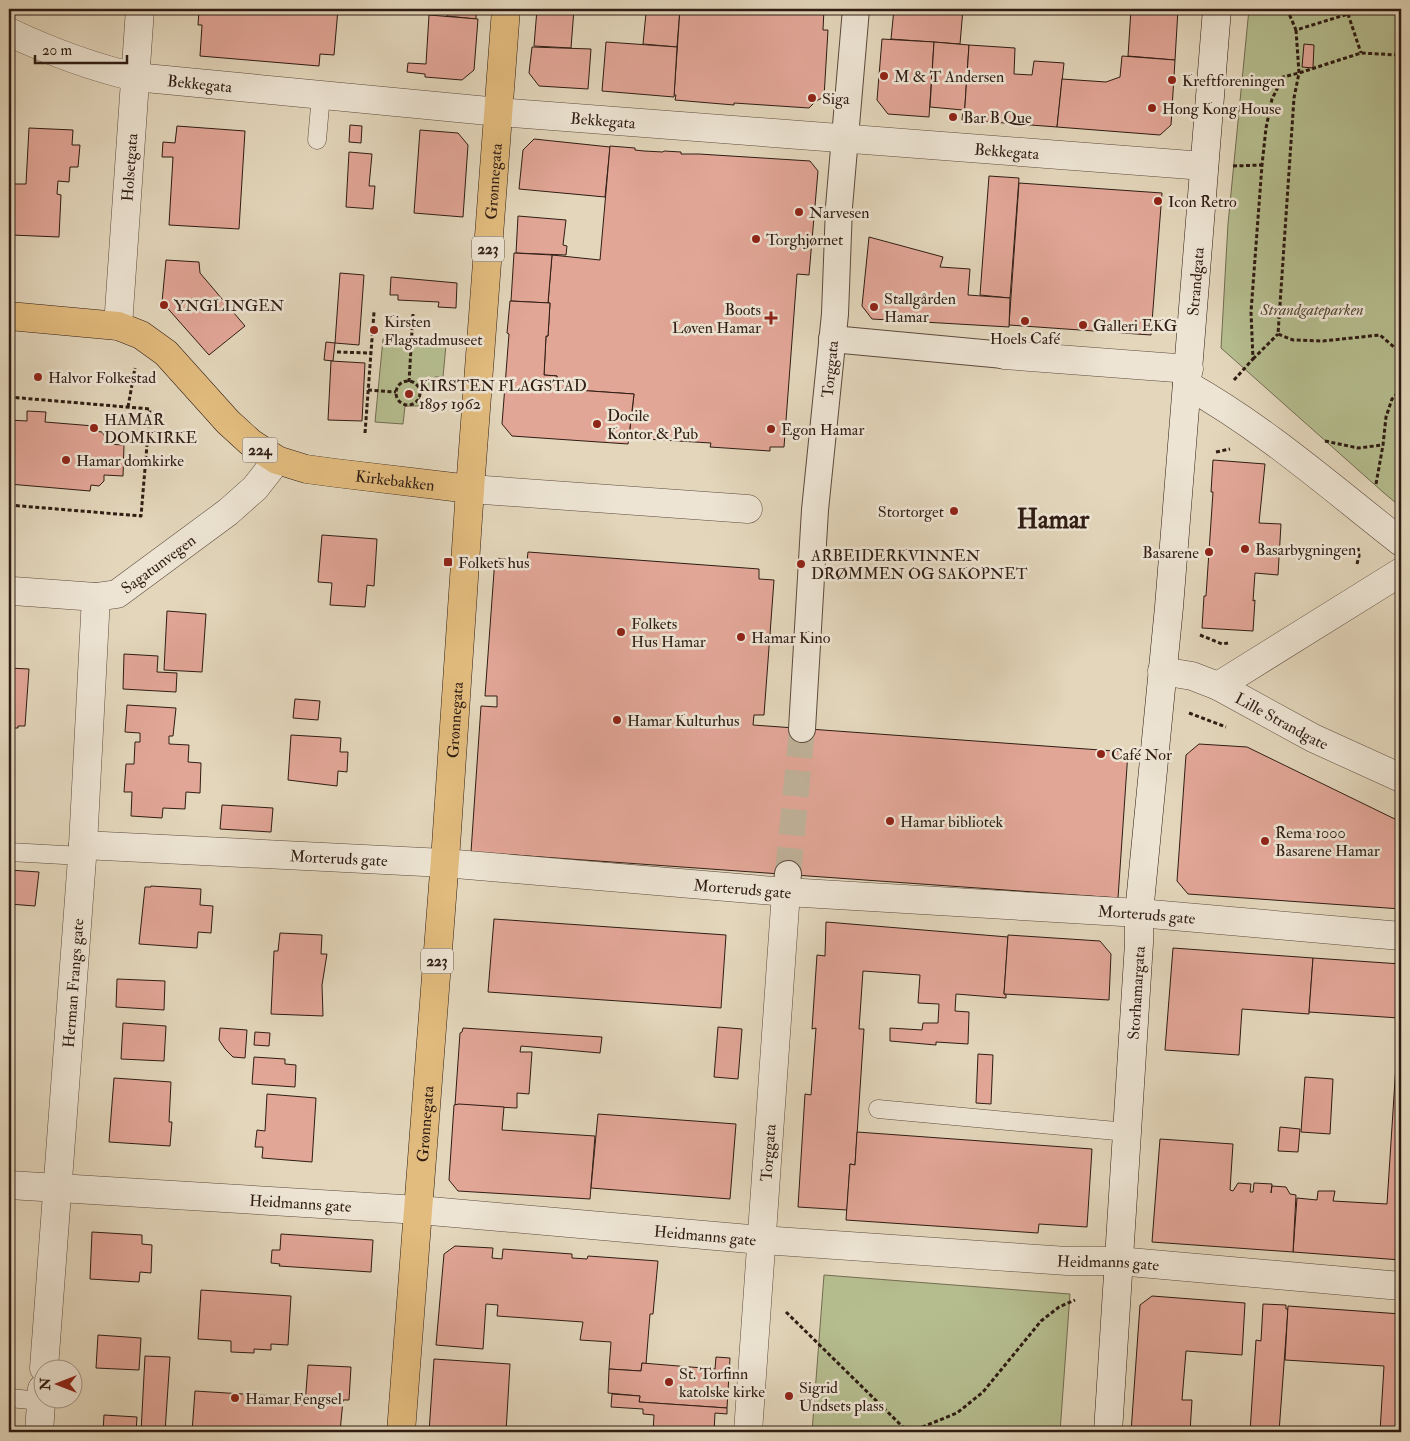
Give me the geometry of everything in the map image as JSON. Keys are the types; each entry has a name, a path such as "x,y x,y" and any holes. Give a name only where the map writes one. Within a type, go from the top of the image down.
{"main road":[{"name":"Grønnegata","path":"401,1432 419,1210 506,9"},
{"path":"9,316 118,328"},
{"name":"Kirkebakken","path":"118,328 166,353 228,422 250,443 277,460 306,469 336,474 470,489"}],"street":[{"name":"Holsetgata","path":"118,328 140,9"},
{"name":"Torggata","path":"802,729 815,510 836,314 839,207 856,9"},
{"name":"Strandgata","path":"1173,554 1188,377 1217,166 1217,9"},
{"name":"Bekkegata","path":"9,32 79,60 110,71 135,77 499,112 1217,166"},
{"path":"832,339 1004,355 1168,366 1188,377 1218,403 1284,450 1401,542"},
{"name":"Sagatunvegen","path":"9,593 96,597 117,594 228,512 255,488 277,460"},
{"name":"Kirkebakken","path":"470,489 748,509"},
{"name":"Storhamargata","path":"1108,1432 1139,913 1157,742 1173,554"},
{"path":"1218,686 1401,572"},
{"name":"Herman Frangs gate","path":"45,1358 82,851 96,597"},
{"name":"Lille Strandgate","path":"1162,671 1192,676 1218,686 1313,738 1401,778"},
{"name":"Morteruds gate","path":"82,851 444,863 787,883 1401,936"},
{"name":"Torggata","path":"748,1432 787,883"},
{"name":"Heidmanns gate","path":"9,1185 419,1210 762,1240 1067,1261 1118,1261 1401,1286"},
{"path":"39,1432 41,1408"}],"lane":[{"path":"317,140 321,95"},
{"path":"9,852 82,851"},
{"path":"878,1109 1127,1132"},
{"path":"9,1398 32,1396"}],"path":[{"path":"1234,380 1278,334 1294,98 1299,73 1296,30 1287,9"},
{"path":"1296,30 1360,9"},
{"path":"1348,14 1361,53"},
{"path":"1253,360 1251,312 1262,165 1266,128 1272,99 1283,77 1361,53 1397,55 1401,57"},
{"path":"1217,166 1262,165"},
{"path":"365,433 374,312"},
{"path":"409,382 414,314"},
{"path":"118,328 128,407"},
{"path":"1278,334 1293,340 1323,341 1380,336 1401,353"},
{"path":"337,352 371,353"},
{"path":"409,382 416,384 420,395 412,404 406,405 400,402 396,392 401,383 409,382"},
{"path":"368,390 396,392"},
{"path":"1375,491 1386,417 1392,399 1401,390"},
{"path":"9,397 150,409 141,516 9,505"},
{"path":"1316,439 1358,448 1383,445"},
{"path":"1216,452 1238,449"},
{"path":"1356,566 1359,556 1358,544"},
{"path":"1200,635 1222,644 1230,643"},
{"path":"759,1290 797,1321 909,1432 957,1413 964,1408 983,1392 1041,1321 1059,1308 1075,1300"}],"green space":[{"name":"Strandgateparken","path":"1249,9 1401,9 1401,507 1221,348 1228,224"},
{"path":"383,339 446,345 443,377 435,377 434,392 420,391 419,406 405,406 403,424 375,422"},
{"path":"824,1275 1070,1294 1060,1432 812,1432"}],"building":[{"path":"184,9 338,9 334,55 320,54 319,66 200,56 202,25 198,25 199,10"},
{"path":"448,9 476,9 476,19 447,16"},
{"path":"537,9 574,9 571,48 534,46"},
{"path":"595,9 680,9 677,47 643,44 646,13"},
{"path":"680,9 824,9 823,30 828,30 824,97 816,101 809,108 675,100"},
{"path":"894,9 963,9 960,44 891,39"},
{"path":"1047,9 1131,9 1131,14"},
{"path":"1131,9 1178,9 1175,60 1128,56"},
{"path":"429,15 478,19 474,70 462,80 425,77 425,74 407,72 408,63 426,64"},
{"path":"882,39 934,42 929,117 888,114 877,100"},
{"path":"606,42 677,47 674,97 602,91"},
{"path":"934,42 969,45 964,120 962,120 963,110 930,107"},
{"path":"1304,44 1314,45 1313,68 1302,67"},
{"path":"969,45 1015,48 1014,74 1032,75 1034,61 1064,63 1057,127 964,120"},
{"path":"532,47 591,49 588,89 539,86 529,73"},
{"path":"1122,56 1175,60 1171,125 1160,135 1057,127 1062,79 1106,82 1120,77"},
{"path":"350,125 362,126 361,143 349,142"},
{"path":"177,126 245,131 239,229 169,225 173,157 162,157 163,142 175,143"},
{"path":"29,128 73,130 72,145 80,145 78,167 70,167 69,182 58,181 57,194 61,195 59,237 11,235 14,184 26,184"},
{"path":"420,130 458,133 468,145 463,217 414,213"},
{"path":"534,139 610,147 605,197 519,189 523,150"},
{"path":"610,146 635,148 635,150 644,151 681,152 681,154 810,161 818,171 809,275 797,274 784,447 770,447 770,451 710,447 711,443 629,438 634,394 561,389 556,385 557,376 544,375 552,255 600,260"},
{"path":"349,152 372,154 369,186 375,186 373,209 346,207"},
{"path":"989,176 1019,178 1010,298 980,295"},
{"path":"1019,183 1162,193 1151,335 1009,325"},
{"path":"518,216 566,220 563,245 567,246 566,255 516,253"},
{"path":"869,237 943,257 940,267 970,269 968,295 1010,298 1009,327 872,319 862,306"},
{"path":"514,253 552,255 548,303 511,301"},
{"path":"166,260 199,262 200,273 245,326 209,355 162,302"},
{"path":"340,273 364,275 359,345 335,343"},
{"path":"391,277 457,283 456,308 438,307 439,302 398,300 398,295 390,295"},
{"path":"510,301 550,303 544,375 557,376 556,385 561,389 634,394 628,444 512,436 502,424"},
{"path":"326,342 335,343 333,361 324,360"},
{"path":"331,361 365,363 362,421 328,420"},
{"name":"Hamar domkirke","path":"27,411 46,412 45,422 94,426 94,431 102,432 106,438 106,444 124,445 123,476 104,475 104,481 99,486 91,485 90,491 9,484 9,420 27,421"},
{"name":"Basarbygningen","path":"1213,460 1265,464 1259,523 1281,524 1278,575 1255,573 1253,631 1202,628 1213,492 1211,492"},
{"path":"322,535 377,539 374,586 367,585 365,607 330,605 332,583 318,582"},
{"name":"Hamar Kulturhus","path":"528,552 759,569 759,579 774,580 764,715 754,715 753,725 1128,752 1118,898 471,852 481,706 497,707 497,696 485,696 495,558 527,561"},
{"path":"167,611 206,614 202,672 164,670"},
{"path":"124,654 158,656 157,672 177,673 176,692 123,689"},
{"path":"9,668 29,669 25,726 18,726 18,728 9,728"},
{"path":"295,699 320,701 318,720 293,718"},
{"path":"127,705 176,708 173,736 169,736 169,744 189,745 188,762 201,763 200,793 186,792 185,809 163,808 162,818 131,816 132,792 124,792 126,764 134,764 135,742 140,742 140,733 125,732"},
{"path":"291,735 341,738 340,752 348,752 347,772 338,771 337,786 288,780"},
{"path":"1199,744 1247,747 1401,822 1401,909 1188,894 1177,881 1186,755"},
{"path":"222,805 273,808 271,832 220,829"},
{"path":"9,870 39,872 35,906 9,904"},
{"path":"145,887 201,889 200,905 213,906 211,933 198,932 197,948 139,944"},
{"path":"494,919 726,935 721,1008 488,992"},
{"path":"826,922 1008,937 1004,994 1006,994 1006,998 956,994 955,1011 969,1012 968,1044 936,1042 936,1045 890,1041 890,1028 922,1030 923,1023 938,1023 939,1004 918,1003 920,975 863,971 859,1029 864,1029 855,1165 850,1164 847,1210 798,1207 805,1094 811,1095 816,1028 812,1029 817,955 825,956"},
{"path":"280,933 322,935 321,954 327,954 322,985 323,1016 271,1014 274,951 278,951"},
{"path":"1008,935 1100,941 1111,954 1109,1000 1004,994"},
{"path":"1173,948 1313,958 1309,1014 1242,1009 1239,1055 1165,1050"},
{"path":"1313,958 1401,964 1401,1260 1293,1252 1297,1198 1317,1200 1318,1191 1335,1191 1333,1201 1387,1204 1399,1018 1309,1012"},
{"path":"117,979 165,981 164,1010 116,1007"},
{"path":"123,1023 166,1026 164,1061 121,1059"},
{"path":"718,1027 742,1029 738,1079 714,1077"},
{"path":"220,1028 247,1030 245,1058 233,1057 225,1049 219,1040"},
{"path":"463,1028 602,1037 600,1053 521,1046 520,1052 532,1052 529,1094 517,1093 517,1108 455,1105 460,1033"},
{"path":"255,1032 270,1033 269,1046 254,1045"},
{"path":"978,1054 993,1055 991,1104 976,1103"},
{"path":"254,1057 285,1059 285,1064 296,1065 295,1087 252,1084"},
{"path":"1305,1077 1333,1079 1330,1134 1301,1132"},
{"path":"114,1078 171,1082 169,1122 172,1122 170,1146 109,1142"},
{"path":"267,1094 316,1098 312,1162 262,1158 263,1147 255,1147 257,1130 265,1131"},
{"path":"454,1105 504,1107 502,1130 595,1136 590,1199 458,1191 449,1180"},
{"path":"598,1114 736,1124 730,1199 591,1188"},
{"path":"1280,1127 1300,1129 1298,1152 1278,1151"},
{"path":"857,1132 1092,1149 1087,1227 1039,1224 1038,1233 846,1220 850,1164 855,1165"},
{"path":"1160,1139 1233,1144 1230,1190 1233,1191 1238,1183 1251,1184 1250,1192 1253,1192 1254,1183 1272,1184 1271,1193 1272,1186 1286,1187 1290,1194 1296,1195 1293,1252 1152,1242"},
{"path":"92,1232 142,1235 142,1244 152,1245 151,1273 140,1272 139,1282 90,1279"},
{"path":"281,1234 373,1240 371,1272 279,1266 280,1264 271,1263 272,1250 280,1250"},
{"path":"455,1246 493,1248 492,1258 502,1259 503,1249 572,1254 572,1258 587,1259 588,1256 658,1261 653,1314 650,1314 646,1364 642,1363 641,1371 609,1369 611,1342 580,1340 583,1322 497,1316 498,1305 486,1304 483,1349 436,1345 444,1254"},
{"path":"201,1290 291,1296 288,1345 271,1344 271,1350 254,1349 254,1353 231,1352 231,1341 198,1339"},
{"path":"1152,1296 1245,1303 1242,1355 1186,1351 1182,1400 1192,1400 1190,1432 1131,1432 1140,1305"},
{"path":"1263,1304 1286,1305 1286,1309 1288,1309 1279,1432 1250,1432 1256,1340 1261,1341"},
{"path":"1288,1306 1401,1314 1401,1432 1380,1432 1384,1366 1285,1360"},
{"path":"98,1335 141,1338 139,1370 96,1368"},
{"path":"145,1356 170,1357 165,1432 141,1432"},
{"name":"St. Torfinn katolske kirke","path":"716,1357 730,1358 727,1408 639,1402 640,1396 608,1393 609,1369 641,1371 642,1363 715,1369"},
{"path":"434,1359 510,1364 506,1432 429,1432"},
{"name":"Hamar Fengsel","path":"308,1365 351,1367 349,1400 343,1400 340,1432 192,1432 195,1391 275,1396 275,1403 305,1405"},
{"path":"612,1394 640,1396 639,1402 727,1408 727,1414 715,1413 714,1432 653,1432 654,1415 643,1414 643,1409 611,1407"},
{"path":"104,1415 137,1417 136,1432 103,1432"}],"tunnel":[{"path":"788,874 802,729"}],"place":[{"name":"M & T Andersen","path":"884,76"},
{"name":"Kreftforeningen","path":"1172,80"},
{"name":"Siga","path":"812,98"},
{"name":"Hong Kong House","path":"1152,108"},
{"name":"Bar B Que","path":"953,117"},
{"name":"Icon Retro","path":"1158,201"},
{"name":"Narvesen","path":"799,212"},
{"name":"Torghjørnet","path":"756,239"},
{"name":"YNGLINGEN","path":"164,305"},
{"name":"Stallgården Hamar","path":"874,307"},
{"name":"Boots Løven Hamar","path":"771,318"},
{"name":"Hoels Café","path":"1025,321"},
{"name":"Galleri EKG","path":"1083,325"},
{"name":"Kirsten Flagstadmuseet","path":"374,330"},
{"name":"Halvor Folkestad","path":"38,377"},
{"name":"KIRSTEN FLAGSTAD 1895 1962","path":"409,394"},
{"name":"Docile Kontor & Pub","path":"597,424"},
{"name":"HAMAR DOMKIRKE","path":"94,428"},
{"name":"Egon Hamar","path":"771,429"},
{"name":"Hamar domkirke","path":"66,460"},
{"name":"Stortorget","path":"954,511"},
{"name":"Basarbygningen","path":"1245,549"},
{"name":"Basarene","path":"1209,552"},
{"name":"Folkets hus","path":"448,562"},
{"name":"ARBEIDERKVINNEN DRØMMEN OG SAKOPNET","path":"801,564"},
{"name":"Folkets Hus Hamar","path":"621,632"},
{"name":"Hamar Kino","path":"741,637"},
{"name":"Hamar Kulturhus","path":"617,720"},
{"name":"Café Nor","path":"1101,754"},
{"name":"Hamar bibliotek","path":"890,821"},
{"name":"Rema 1000 Basarene Hamar","path":"1265,841"},
{"name":"St. Torfinn katolske kirke","path":"669,1382"},
{"name":"Sigrid Undsets plass","path":"789,1396"},
{"name":"Hamar Fengsel","path":"235,1398"}],"district":[{"name":"Hamar","path":"1053,519"}]}
